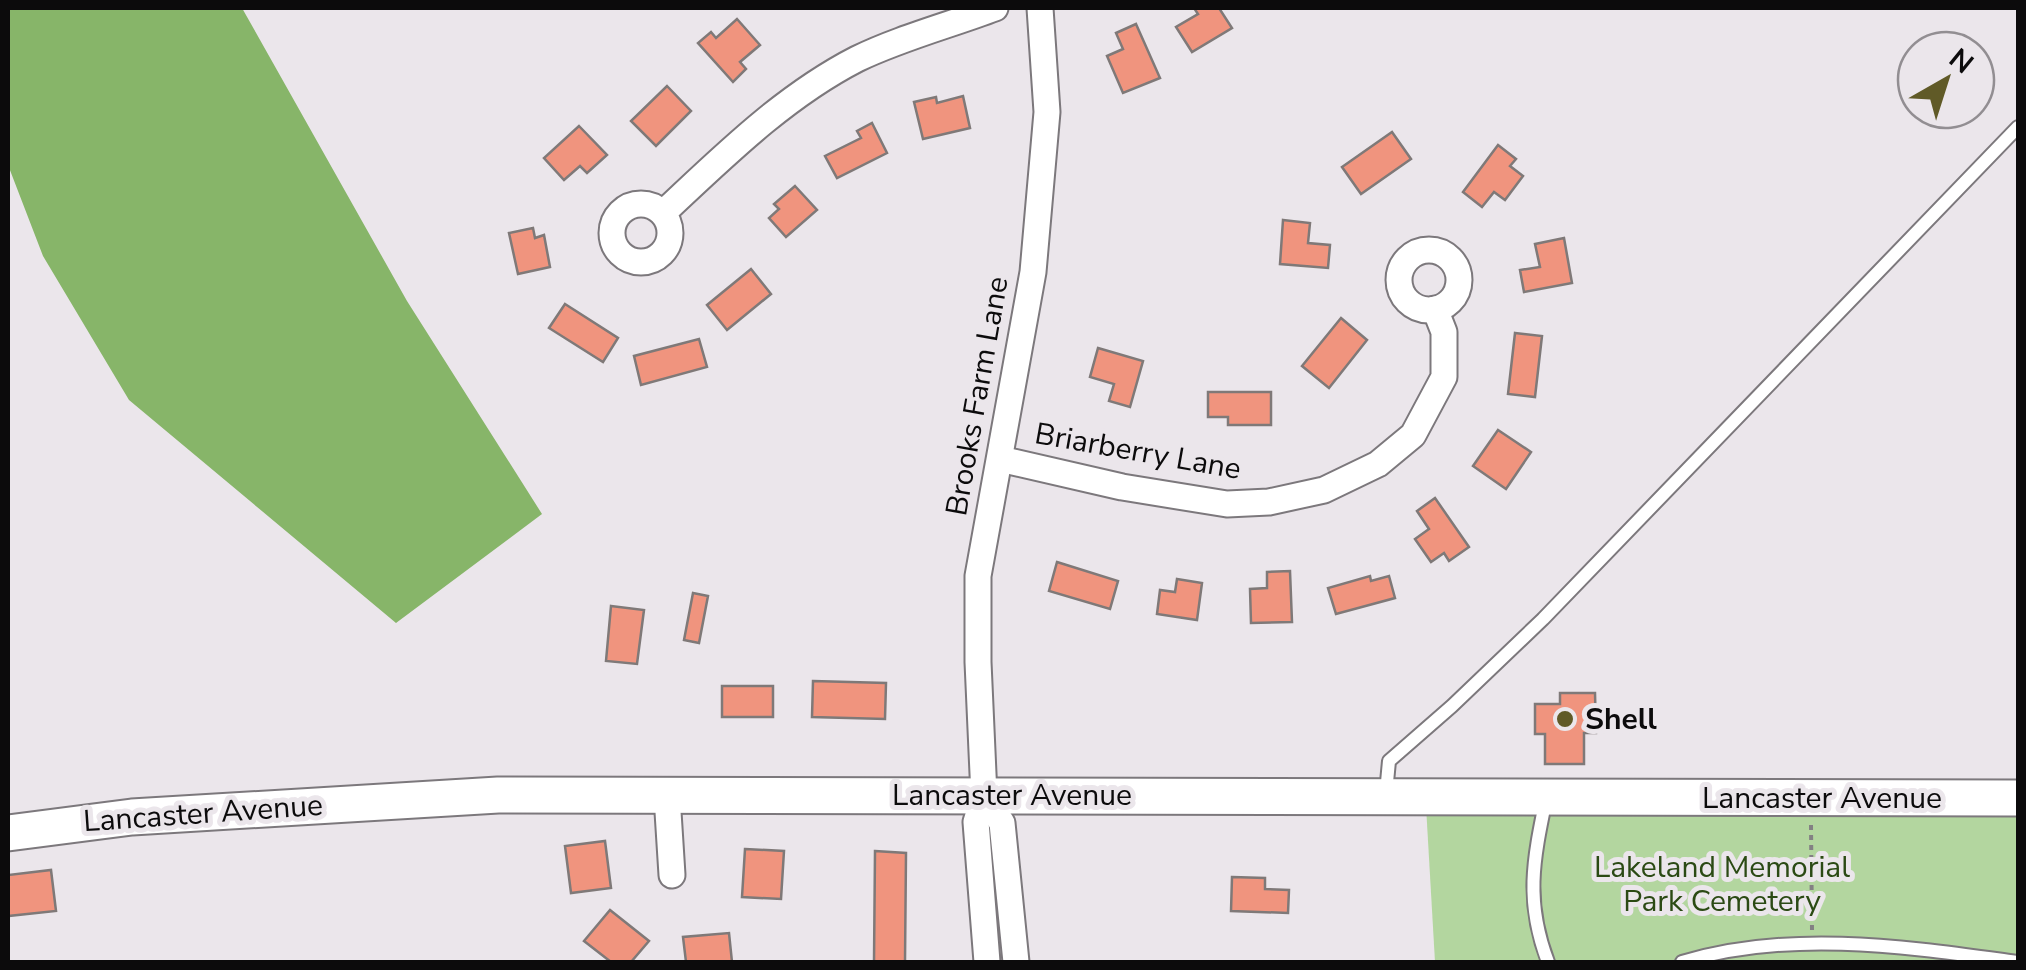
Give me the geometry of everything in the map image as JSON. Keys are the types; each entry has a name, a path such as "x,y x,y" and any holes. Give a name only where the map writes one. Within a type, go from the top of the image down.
{"main road":[{"name":"Lancaster Avenue","path":"8,833 60,824 289,806 498,795 2018,798"}],"street":[{"path":"663,213 747,134 817,83 859,58 996,8"},
{"name":"Brooks Farm Lane","path":"984,796 978,576 1033,272 1046,112 1040,8"},
{"name":"Briarberry Lane","path":"1000,459 1122,487 1226,504 1269,502 1324,490 1378,464 1413,434 1444,377 1444,332 1435,309"},
{"path":"667,796 672,875"},
{"path":"984,796 976,822 986,962"},
{"path":"984,796 1002,823 1016,962"}],"lane":[{"path":"1386,796 1389,761 1543,618 2018,127"},
{"path":"1546,798 1531,890 1536,929 1548,962"},
{"path":"1682,962 1721,951 1812,942 1934,950 2018,962"},
{"path":"1543,948 1558,962"}],"path":[{"path":"1811,824 1812,942"}],"green space":[{"path":"8,8 242,8 407,301 542,514 396,623 129,400 43,256 8,165"},
{"name":"Lakeland Memorial Park Cemetery","path":"1426,806 2018,807 2018,962 1435,962"}],"building":[{"path":"1194,8 1219,8 1232,28 1192,52 1176,27 1198,14"},
{"path":"737,19 760,45 740,62 746,69 733,82 698,43 711,32 716,38"},
{"path":"1136,24 1160,78 1123,93 1107,56 1123,49 1116,33"},
{"path":"667,86 691,111 656,146 631,121"},
{"path":"963,96 970,128 923,139 914,102 936,97 937,103"},
{"path":"872,123 887,153 837,178 825,156 861,138 857,131"},
{"path":"579,126 607,155 587,173 580,166 564,180 544,158"},
{"path":"1392,132 1411,159 1361,194 1342,167"},
{"path":"1498,145 1516,159 1510,166 1523,176 1505,200 1494,192 1482,207 1463,192"},
{"path":"795,186 817,210 786,237 769,218 779,209 774,204"},
{"path":"1283,220 1310,223 1308,243 1330,245 1328,268 1280,264"},
{"path":"533,228 535,238 544,235 550,267 518,274 509,233"},
{"path":"1564,238 1572,283 1524,292 1520,270 1540,267 1535,244"},
{"path":"751,269 771,294 727,330 707,305"},
{"path":"565,304 618,338 603,362 549,328"},
{"path":"1341,318 1367,340 1329,388 1302,366"},
{"path":"1515,333 1542,336 1535,397 1508,394"},
{"path":"699,339 707,367 641,385 634,356"},
{"path":"1098,348 1143,361 1130,407 1109,401 1114,384 1090,377"},
{"path":"1208,392 1271,392 1271,425 1228,425 1228,417 1208,417"},
{"path":"1498,430 1531,452 1506,489 1473,466"},
{"path":"1435,498 1469,547 1449,561 1444,553 1431,562 1415,539 1429,529 1417,511"},
{"path":"1057,562 1118,581 1110,609 1049,591"},
{"path":"1290,571 1292,622 1251,623 1250,589 1267,588 1267,572"},
{"path":"1370,576 1371,581 1389,576 1395,598 1336,614 1328,588"},
{"path":"1177,579 1202,583 1197,620 1157,614 1160,590 1175,592"},
{"path":"693,593 708,596 699,643 684,640"},
{"path":"611,606 644,610 637,664 606,661"},
{"path":"813,681 886,683 885,719 812,717"},
{"path":"722,686 773,686 773,717 722,717"},
{"name":"Shell","path":"1560,693 1595,693 1596,733 1584,733 1584,764 1545,764 1545,734 1535,734 1535,704 1560,704"},
{"path":"605,841 611,888 571,893 565,846"},
{"path":"745,849 784,851 781,899 742,897"},
{"path":"875,851 906,853 905,962 874,962"},
{"path":"51,870 56,911 8,916 8,875"},
{"path":"1232,877 1265,878 1265,889 1289,890 1288,913 1231,911"},
{"path":"610,910 649,941 631,962 611,962 584,941"},
{"path":"729,933 732,962 686,962 683,937"}],"place":[{"name":"Shell","path":"1565,719"}]}
